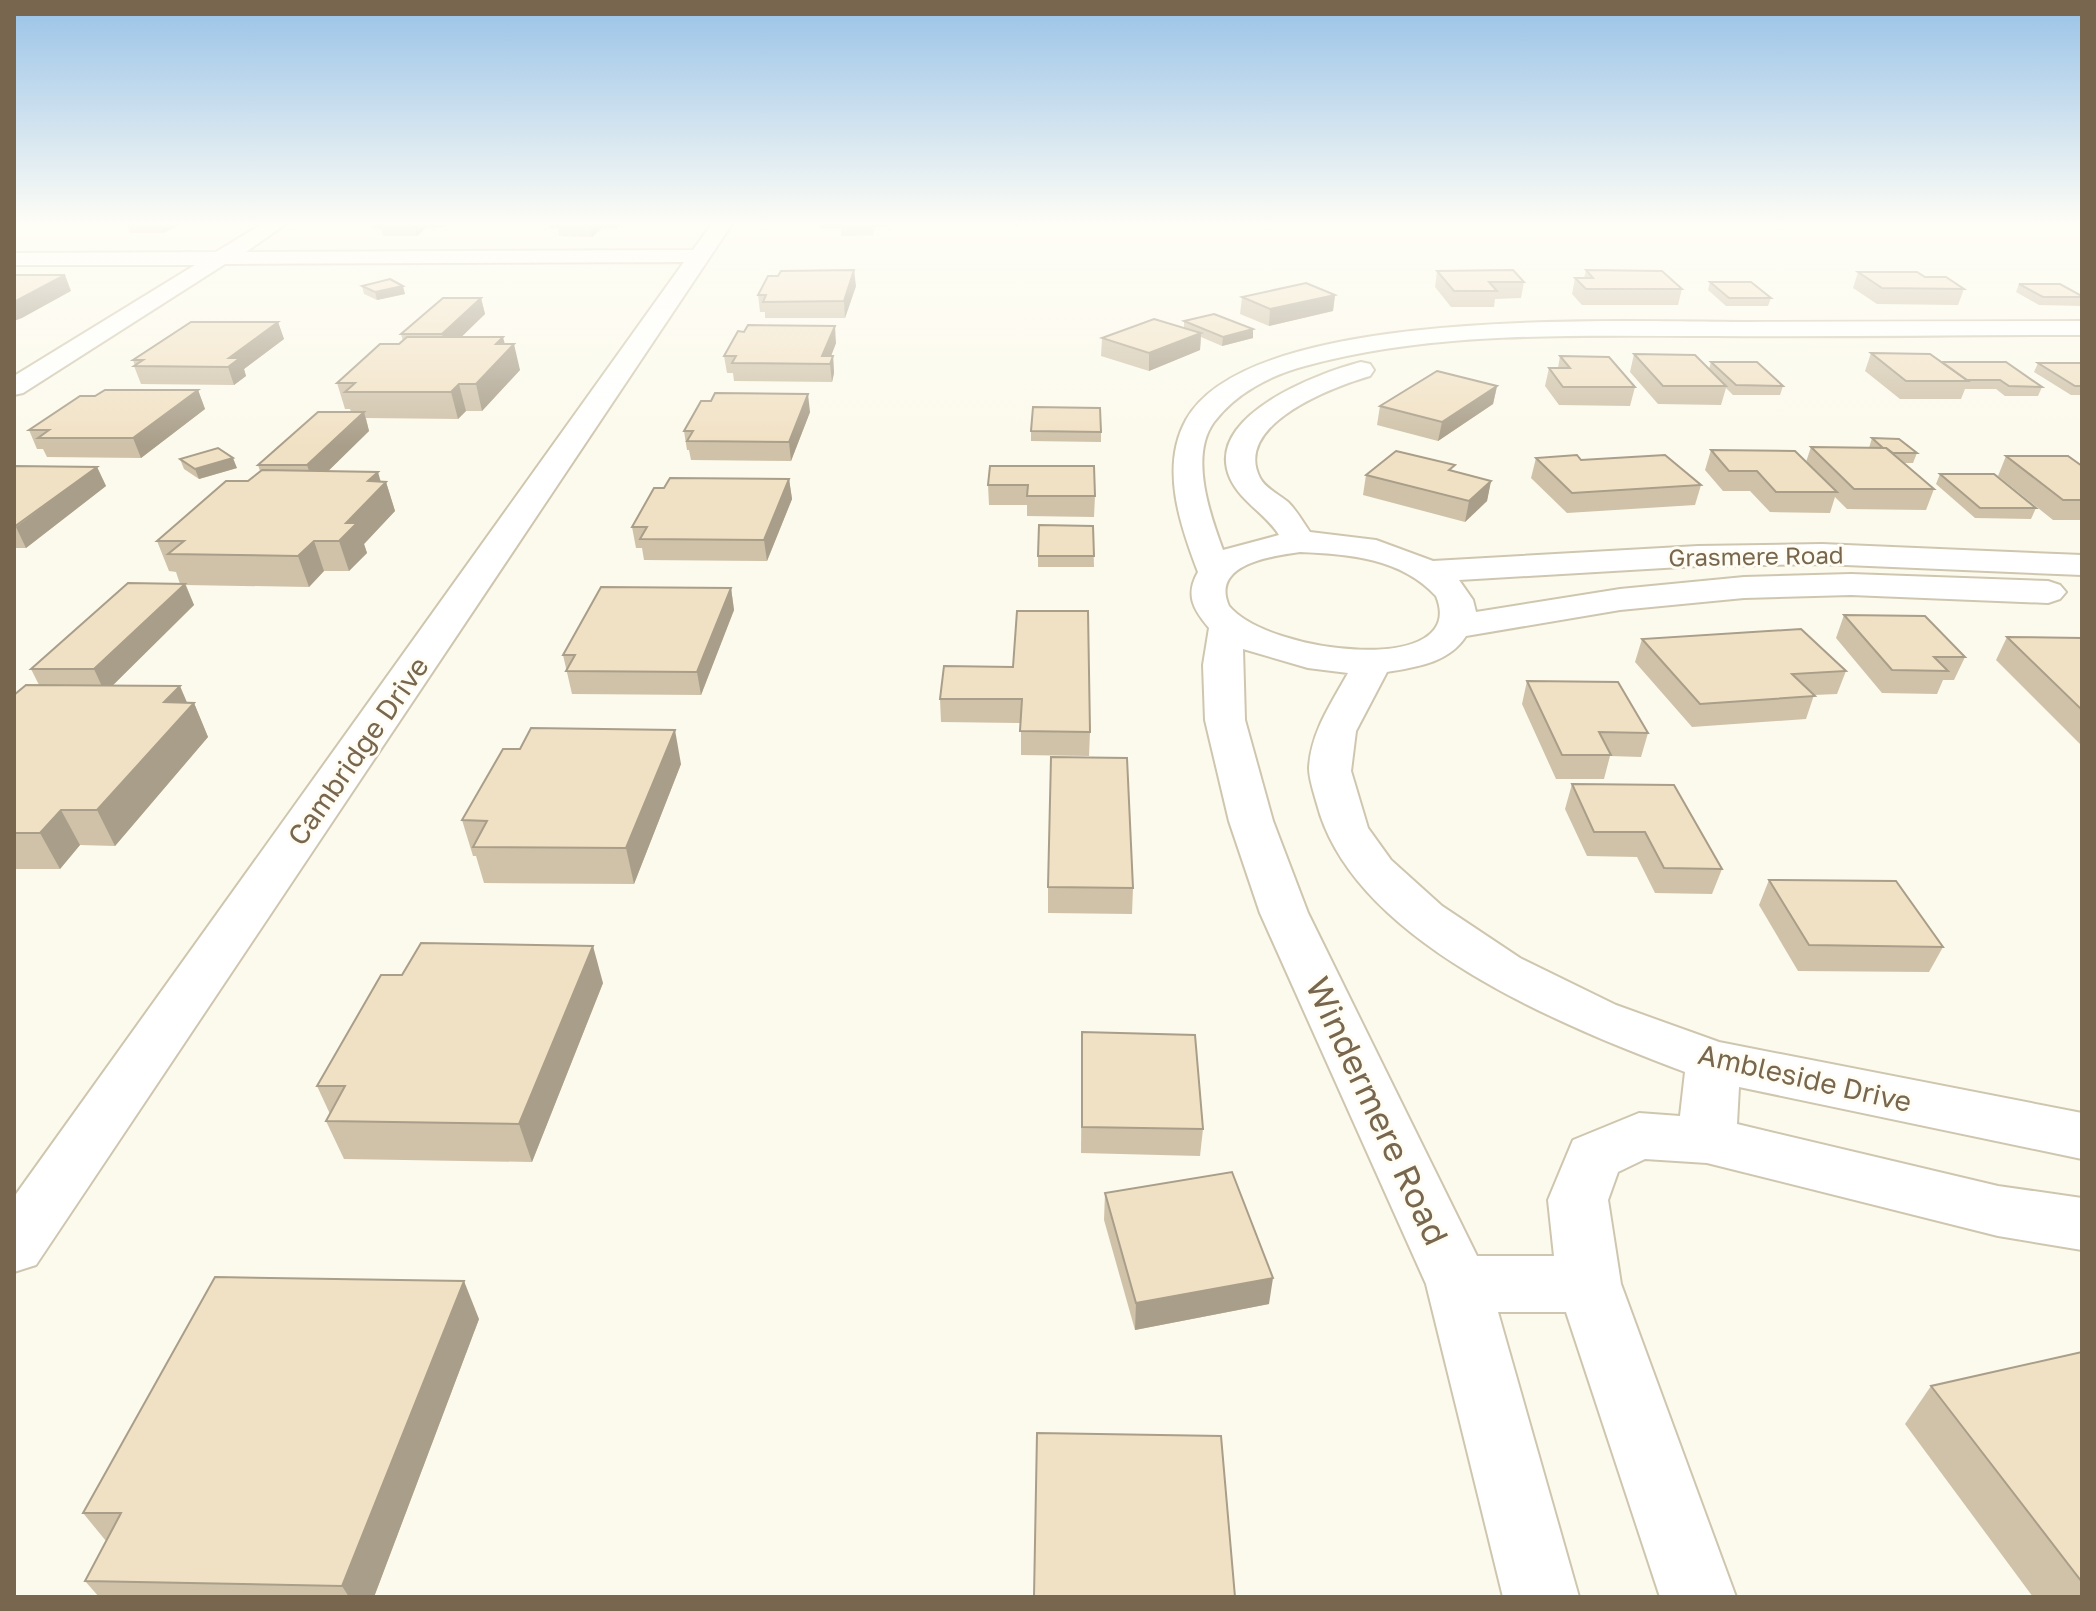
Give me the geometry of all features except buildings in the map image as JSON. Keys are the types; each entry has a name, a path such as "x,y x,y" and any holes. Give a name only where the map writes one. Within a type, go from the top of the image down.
{"street":[{"path":"14,387 159,296"},
{"name":"Cambridge Drive","path":"14,1246 674,296"},
{"path":"1300,542 1282,516 1245,478 1241,453 1253,428 1305,389 1344,374 1468,351 1658,338 2082,328"},
{"path":"1215,572 1192,509 1192,444 1201,419 1218,401 1261,372 1341,350 1431,337 2082,344"},
{"path":"1300,542 1370,548 1430,571 1450,589 1460,608 1455,627 1439,644 1410,656 1373,662 1332,662 1290,655 1254,643 1227,627 1210,608 1207,589 1215,572 1235,557 1264,547 1300,542"},
{"name":"Grasmere Road","path":"1430,571 1698,556 1822,554 2082,565"},
{"name":"Grasmere Road","path":"1455,627 1637,596 1789,585 2082,594"},
{"name":"Windermere Road","path":"1227,627 1222,665 1225,720 1251,821 1284,913 1458,1284 1541,1597"},
{"name":"Ambleside Drive","path":"1373,662 1336,731 1330,771 1346,828 1374,871 1425,917 1502,970 1597,1018 1713,1061 2082,1136"},
{"path":"1707,1140 1713,1061"},
{"path":"1698,1597 1589,1284 1578,1200 1594,1157 1639,1136 1707,1140 1998,1211 2082,1224"},
{"path":"1458,1284 1589,1284"}]}
